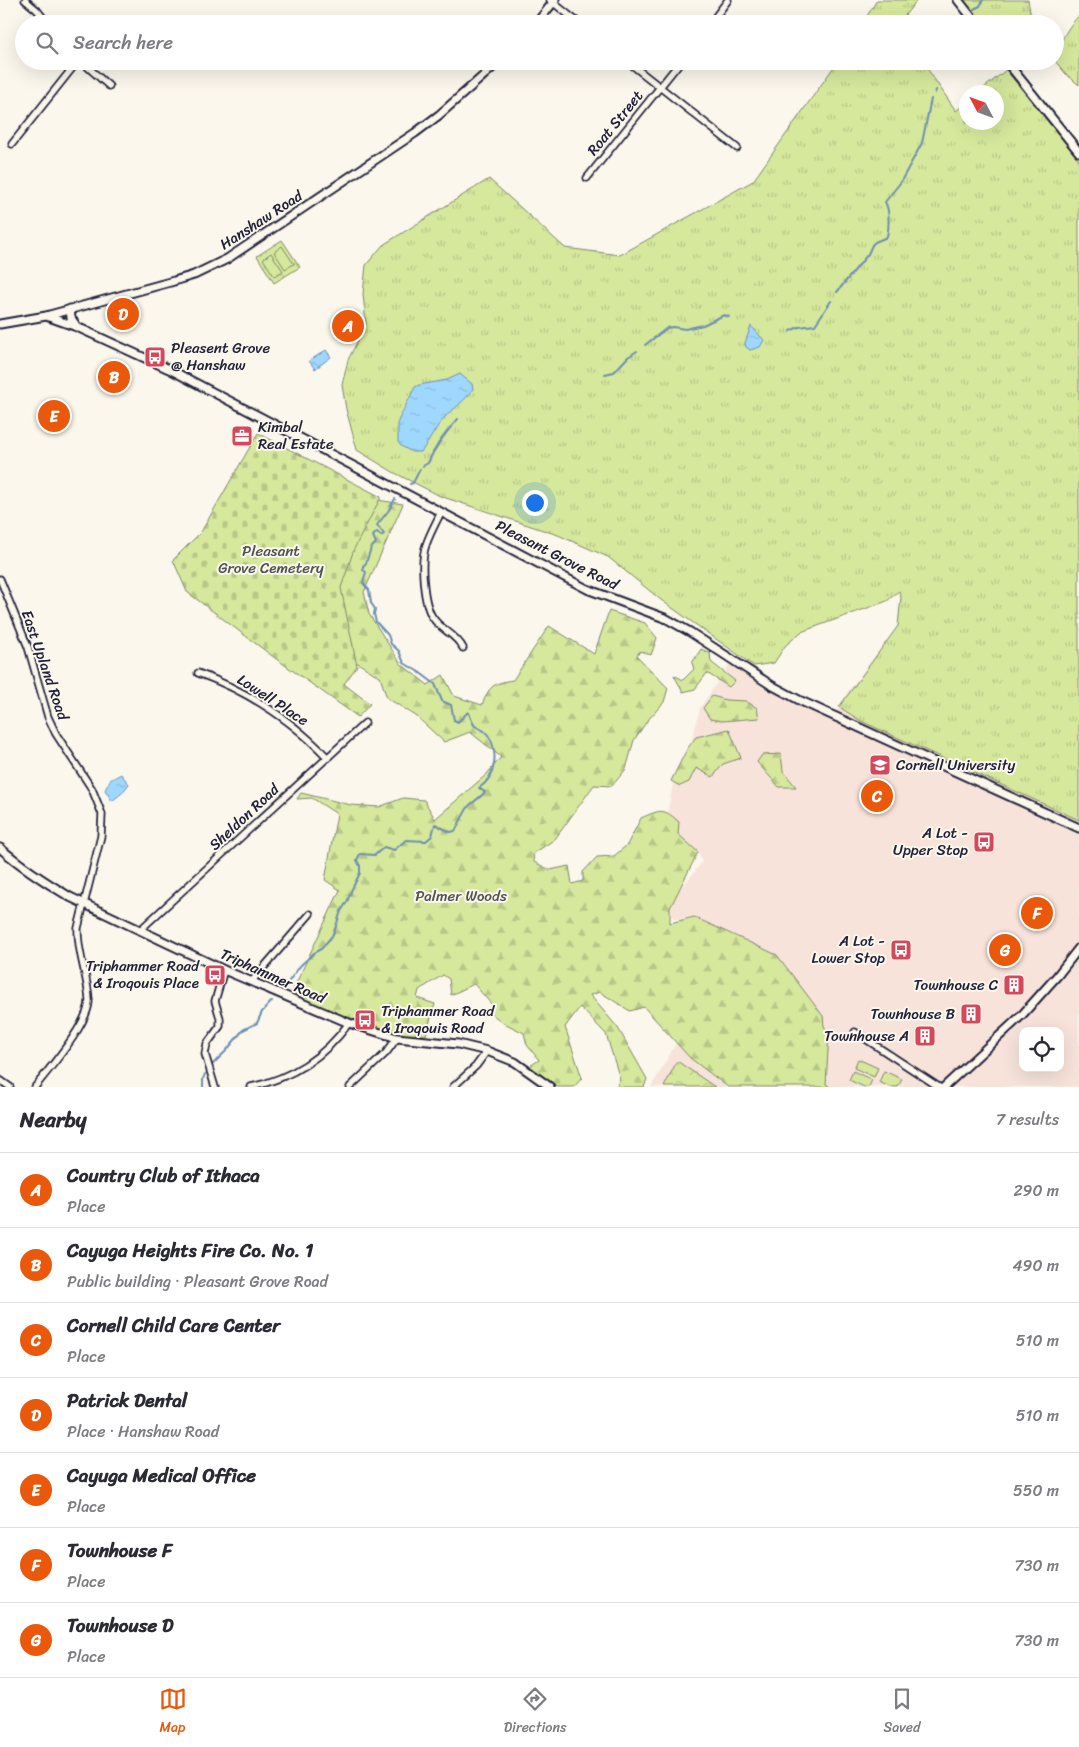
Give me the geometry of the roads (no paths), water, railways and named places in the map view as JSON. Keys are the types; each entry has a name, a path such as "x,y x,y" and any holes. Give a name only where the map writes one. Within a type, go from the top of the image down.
{"street":[{"path":"25,0 41,15"},
{"path":"717,15 728,0"},
{"path":"958,0 970,15"},
{"path":"543,15 553,1 569,15"},
{"path":"12,144 73,70"},
{"path":"90,70 109,86"},
{"name":"Hanshaw Road","path":"0,324 46,316 194,275 227,259 414,133 445,110 490,70"},
{"path":"638,70 737,148"},
{"name":"Roat Street","path":"588,178 674,70"},
{"path":"1013,70 1079,152"},
{"path":"70,309 71,318 78,327"},
{"name":"Pleasant Grove Road","path":"46,316 78,327 169,369 587,589 667,619 771,685 801,701 1079,828"},
{"path":"440,512 424,550 423,574 428,606 432,617 459,641 463,648"},
{"name":"East Upland Road","path":"0,579 28,647 48,717 56,734 92,789 102,814 101,836 80,918 78,939 89,998 87,1011 78,1029 35,1087"},
{"name":"Lowell Place","path":"198,673 234,688 251,698 300,731 328,758"},
{"name":"Sheldon Road","path":"140,930 366,723"},
{"name":"Triphammer Road","path":"0,848 42,881 84,903 251,982 349,1023 397,1038 458,1044 487,1051 515,1062 550,1087"},
{"path":"251,982 310,914"},
{"path":"944,1087 1022,1015 1079,948"},
{"path":"214,1087 205,1054 207,1044 220,1026 220,1018 215,1001 224,970"},
{"path":"251,1087 268,1085 295,1072 319,1057 339,1037 349,1023"},
{"path":"855,1032 939,1087"},
{"path":"350,1087 386,1053 397,1038"},
{"path":"453,1087 476,1066 487,1051"},
{"path":"0,1080 10,1087"}],"water":[{"path":"751,326 764,340 760,347 750,350 746,347 745,343"},
{"path":"326,350 331,357 315,369 309,361"},
{"path":"460,374 472,384 473,389 470,393 444,418 421,452 412,452 401,446 398,442 398,421 415,387 447,380"},
{"path":"121,774 129,784 112,801 105,790 110,780"}],"waterway":[{"path":"974,9 980,6 983,0"},
{"path":"837,292 868,254 872,245 887,237 889,224 885,202 900,183 922,143 931,99"},
{"path":"790,331 799,327 815,325 831,301"},
{"path":"645,345 667,328 685,329 703,325 724,315 729,317"},
{"path":"605,374 614,372 628,357 637,351"},
{"path":"423,466 428,463 441,440 458,419"},
{"path":"410,484 413,483 420,469"},
{"path":"282,990 301,965 321,949 332,936 341,911 360,873 360,866 357,860 360,854 375,855 384,847 394,850 406,840 426,841 432,836 435,824 450,832 455,831 469,806 485,792 479,788 489,777 494,764 494,749 487,733 475,726 468,712 458,722 454,720 451,705 442,701 435,684 404,663 399,651 391,644 388,635 376,622 375,609 371,603 369,590 363,583 366,572 363,570 363,566 366,563 371,548 376,543 373,536 377,532 381,536 384,534 377,525 395,499"},
{"path":"212,1065 243,1030 257,1023 262,1012 272,1001"},
{"path":"203,1087 205,1074"}],"place":[{"name":"Patrick Dental","path":"123,314"},
{"name":"Country Club of Ithaca","path":"348,326"},
{"name":"Pleasent Grove @ Hanshaw","path":"155,357"},
{"name":"Cayuga Heights Fire Co. No. 1","path":"114,377"},
{"name":"Cayuga Medical Office","path":"54,416"},
{"name":"Kimbal Real Estate","path":"242,436"},
{"name":"Cornell University","path":"880,765"},
{"name":"Cornell Child Care Center","path":"877,796"},
{"name":"A Lot - Upper Stop","path":"984,842"},
{"name":"Townhouse F","path":"1037,913"},
{"name":"A Lot - Lower Stop","path":"901,950"},
{"name":"Townhouse D","path":"1005,950"},
{"name":"Triphammer Road & Iroqouis Place","path":"215,975"},
{"name":"Townhouse C","path":"1014,985"},
{"name":"Townhouse B","path":"971,1014"},
{"name":"Triphammer Road & Iroqouis Road","path":"365,1020"},
{"name":"Townhouse A","path":"925,1036"}],"park label":[{"name":"Pleasant Grove Cemetery","path":"271,560"},
{"name":"Palmer Woods","path":"461,896"}]}
